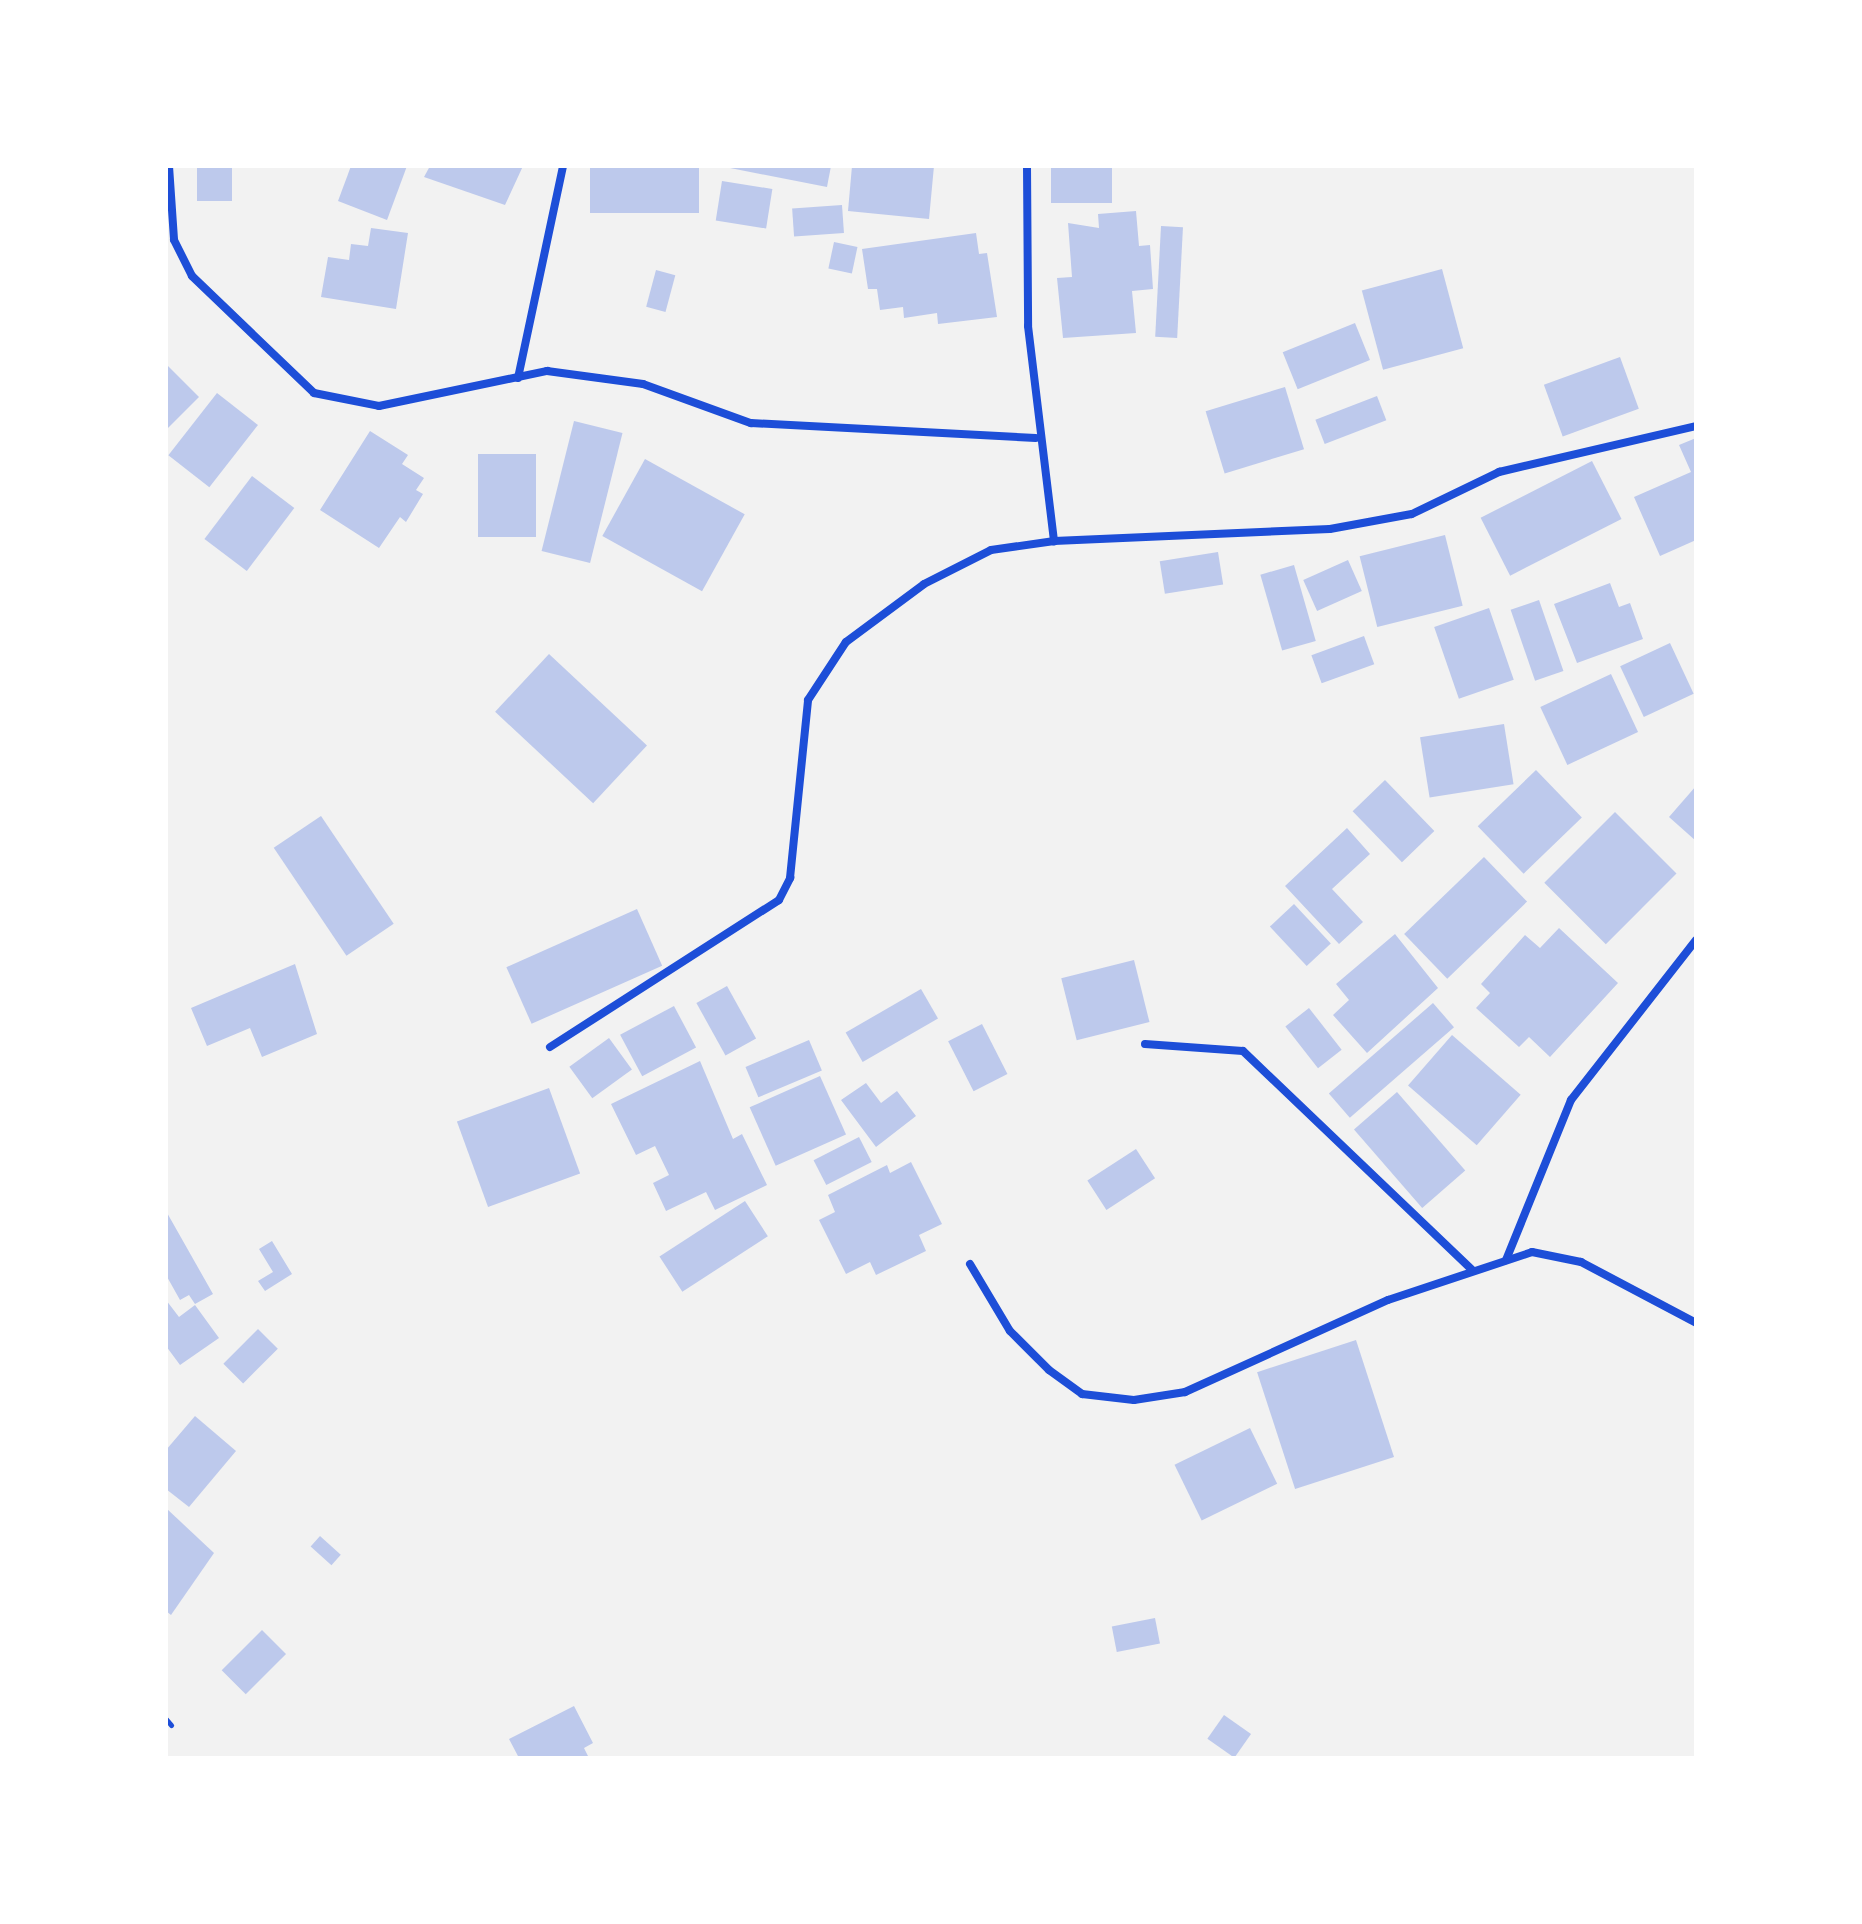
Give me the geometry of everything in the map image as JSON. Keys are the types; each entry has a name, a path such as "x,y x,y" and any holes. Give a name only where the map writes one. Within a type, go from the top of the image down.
{"street":[{"path":"169,166 174,240 192,276 314,393 379,406 547,371 643,384 751,423 1036,438"},
{"path":"518,378 563,166"},
{"path":"1027,166 1036,438 1054,541"},
{"path":"550,1047 779,900 790,878 808,700 846,642 924,584 991,550 1054,541 1344,526 1412,514 1499,472 1696,426"},
{"path":"1506,1260 1571,1100 1696,940"},
{"path":"1145,1044 1243,1051 1472,1270"},
{"path":"970,1264 1010,1331 1049,1370 1082,1394 1134,1400 1185,1392 1472,1270 1532,1252 1581,1262 1696,1323"}],"path":[{"path":"166,1719 171,1725"}],"building":[{"path":"197,166 232,166 232,201 197,201"},
{"path":"351,166 407,166 387,220 338,201"},
{"path":"430,166 523,166 505,205 424,177"},
{"path":"590,166 699,166 699,213 590,213"},
{"path":"720,166 831,166 827,187"},
{"path":"852,166 934,166 929,219 848,211"},
{"path":"1051,166 1112,166 1112,203 1051,203"},
{"path":"722,181 772,189 766,228 716,221"},
{"path":"842,205 844,233 794,236 792,208"},
{"path":"1136,211 1139,246 1150,245 1153,289 1132,291 1136,333 1063,338 1057,278 1072,277 1068,223 1099,228 1098,214"},
{"path":"1161,226 1183,227 1177,338 1155,337"},
{"path":"371,228 408,233 396,309 321,297 328,257 349,260 351,244 368,246"},
{"path":"976,233 979,254 987,253 997,317 938,324 937,313 904,318 903,307 880,310 877,289 868,289 862,249"},
{"path":"834,242 857,247 852,273 828,268"},
{"path":"1442,269 1463,348 1383,370 1362,290"},
{"path":"656,270 675,275 665,312 646,307"},
{"path":"1355,323 1370,360 1298,389 1283,352"},
{"path":"1620,357 1639,409 1563,436 1544,385"},
{"path":"166,364 199,397 166,430"},
{"path":"1285,387 1304,449 1225,473 1206,411"},
{"path":"217,393 258,425 209,487 168,455"},
{"path":"1377,396 1386,420 1325,444 1315,420"},
{"path":"574,421 623,433 590,563 542,551"},
{"path":"370,431 408,455 402,464 424,478 416,490 423,494 406,522 400,517 379,548 320,510"},
{"path":"1696,438 1696,540 1660,556 1634,497 1691,472 1679,445"},
{"path":"478,454 536,454 536,537 478,537"},
{"path":"645,459 745,514 702,591 602,536"},
{"path":"1592,461 1622,519 1510,576 1481,518"},
{"path":"252,476 294,508 247,571 204,539"},
{"path":"1445,535 1463,606 1377,627 1360,556"},
{"path":"1218,552 1223,585 1165,594 1160,561"},
{"path":"1348,560 1362,591 1317,611 1303,580"},
{"path":"1294,565 1316,641 1282,651 1260,575"},
{"path":"1610,583 1619,607 1630,603 1643,639 1577,663 1554,604"},
{"path":"1539,600 1563,671 1535,681 1511,610"},
{"path":"1489,608 1514,680 1459,699 1434,627"},
{"path":"1364,636 1374,664 1322,683 1311,655"},
{"path":"1670,643 1694,694 1644,717 1620,666"},
{"path":"549,654 647,745 593,803 495,712"},
{"path":"1611,674 1638,732 1567,765 1540,707"},
{"path":"1504,724 1514,784 1430,798 1420,737"},
{"path":"1536,770 1582,817 1524,874 1478,826"},
{"path":"1385,780 1434,831 1402,862 1353,811"},
{"path":"1696,786 1696,841 1669,817"},
{"path":"1615,812 1677,874 1606,944 1544,883"},
{"path":"321,816 394,924 346,956 274,848"},
{"path":"1347,828 1370,854 1332,889 1363,922 1339,944 1285,886"},
{"path":"1484,857 1527,902 1447,979 1404,934"},
{"path":"1294,904 1331,943 1307,966 1270,927"},
{"path":"637,909 662,966 532,1024 506,967"},
{"path":"1559,928 1618,983 1550,1057 1529,1037 1519,1047 1476,1008 1490,993 1481,984 1525,935 1540,948"},
{"path":"1395,934 1438,988 1367,1053 1333,1015 1349,1000 1336,984"},
{"path":"1134,960 1149,1022 1077,1040 1061,978"},
{"path":"295,964 317,1034 262,1057 250,1028 207,1046 191,1008"},
{"path":"727,986 756,1038 725,1055 696,1003"},
{"path":"921,989 938,1018 863,1062 846,1032"},
{"path":"1433,1003 1454,1027 1350,1118 1329,1094"},
{"path":"674,1006 696,1047 642,1076 620,1035"},
{"path":"1309,1008 1342,1050 1318,1068 1285,1026"},
{"path":"982,1024 1007,1074 974,1091 948,1041"},
{"path":"1452,1035 1521,1095 1477,1145 1408,1086"},
{"path":"609,1038 632,1070 592,1098 569,1067"},
{"path":"809,1040 822,1070 758,1097 745,1067"},
{"path":"700,1061 733,1139 742,1134 767,1185 715,1210 706,1192 666,1211 653,1183 669,1175 655,1146 636,1155 611,1104"},
{"path":"820,1076 846,1134 776,1166 750,1107"},
{"path":"866,1083 881,1103 897,1091 916,1116 876,1147 841,1100"},
{"path":"549,1088 580,1174 488,1207 457,1122"},
{"path":"1397,1092 1465,1170 1422,1208 1354,1129"},
{"path":"859,1137 872,1162 826,1185 814,1160"},
{"path":"1136,1149 1155,1178 1106,1210 1087,1181"},
{"path":"911,1162 942,1224 919,1235 926,1251 876,1275 870,1262 846,1274 819,1220 835,1212 828,1195 887,1165 890,1173"},
{"path":"745,1201 768,1236 682,1292 659,1257"},
{"path":"166,1211 213,1294 195,1304 189,1295 180,1300 166,1275"},
{"path":"272,1241 292,1274 265,1291 258,1281 273,1272 259,1249"},
{"path":"166,1300 179,1317 195,1305 219,1338 180,1365 166,1346"},
{"path":"258,1329 278,1349 243,1383 223,1364"},
{"path":"1356,1340 1394,1457 1295,1489 1257,1372"},
{"path":"195,1416 236,1451 189,1507 166,1489 166,1450"},
{"path":"1250,1428 1277,1484 1202,1521 1175,1465"},
{"path":"166,1508 214,1553 171,1615 166,1611"},
{"path":"320,1536 341,1555 331,1565 311,1546"},
{"path":"1155,1618 1160,1644 1117,1652 1112,1626"},
{"path":"262,1630 286,1654 246,1694 222,1670"},
{"path":"574,1706 593,1743 584,1748 589,1758 519,1758 509,1739"},
{"path":"1224,1715 1251,1734 1234,1758 1207,1739"}]}
